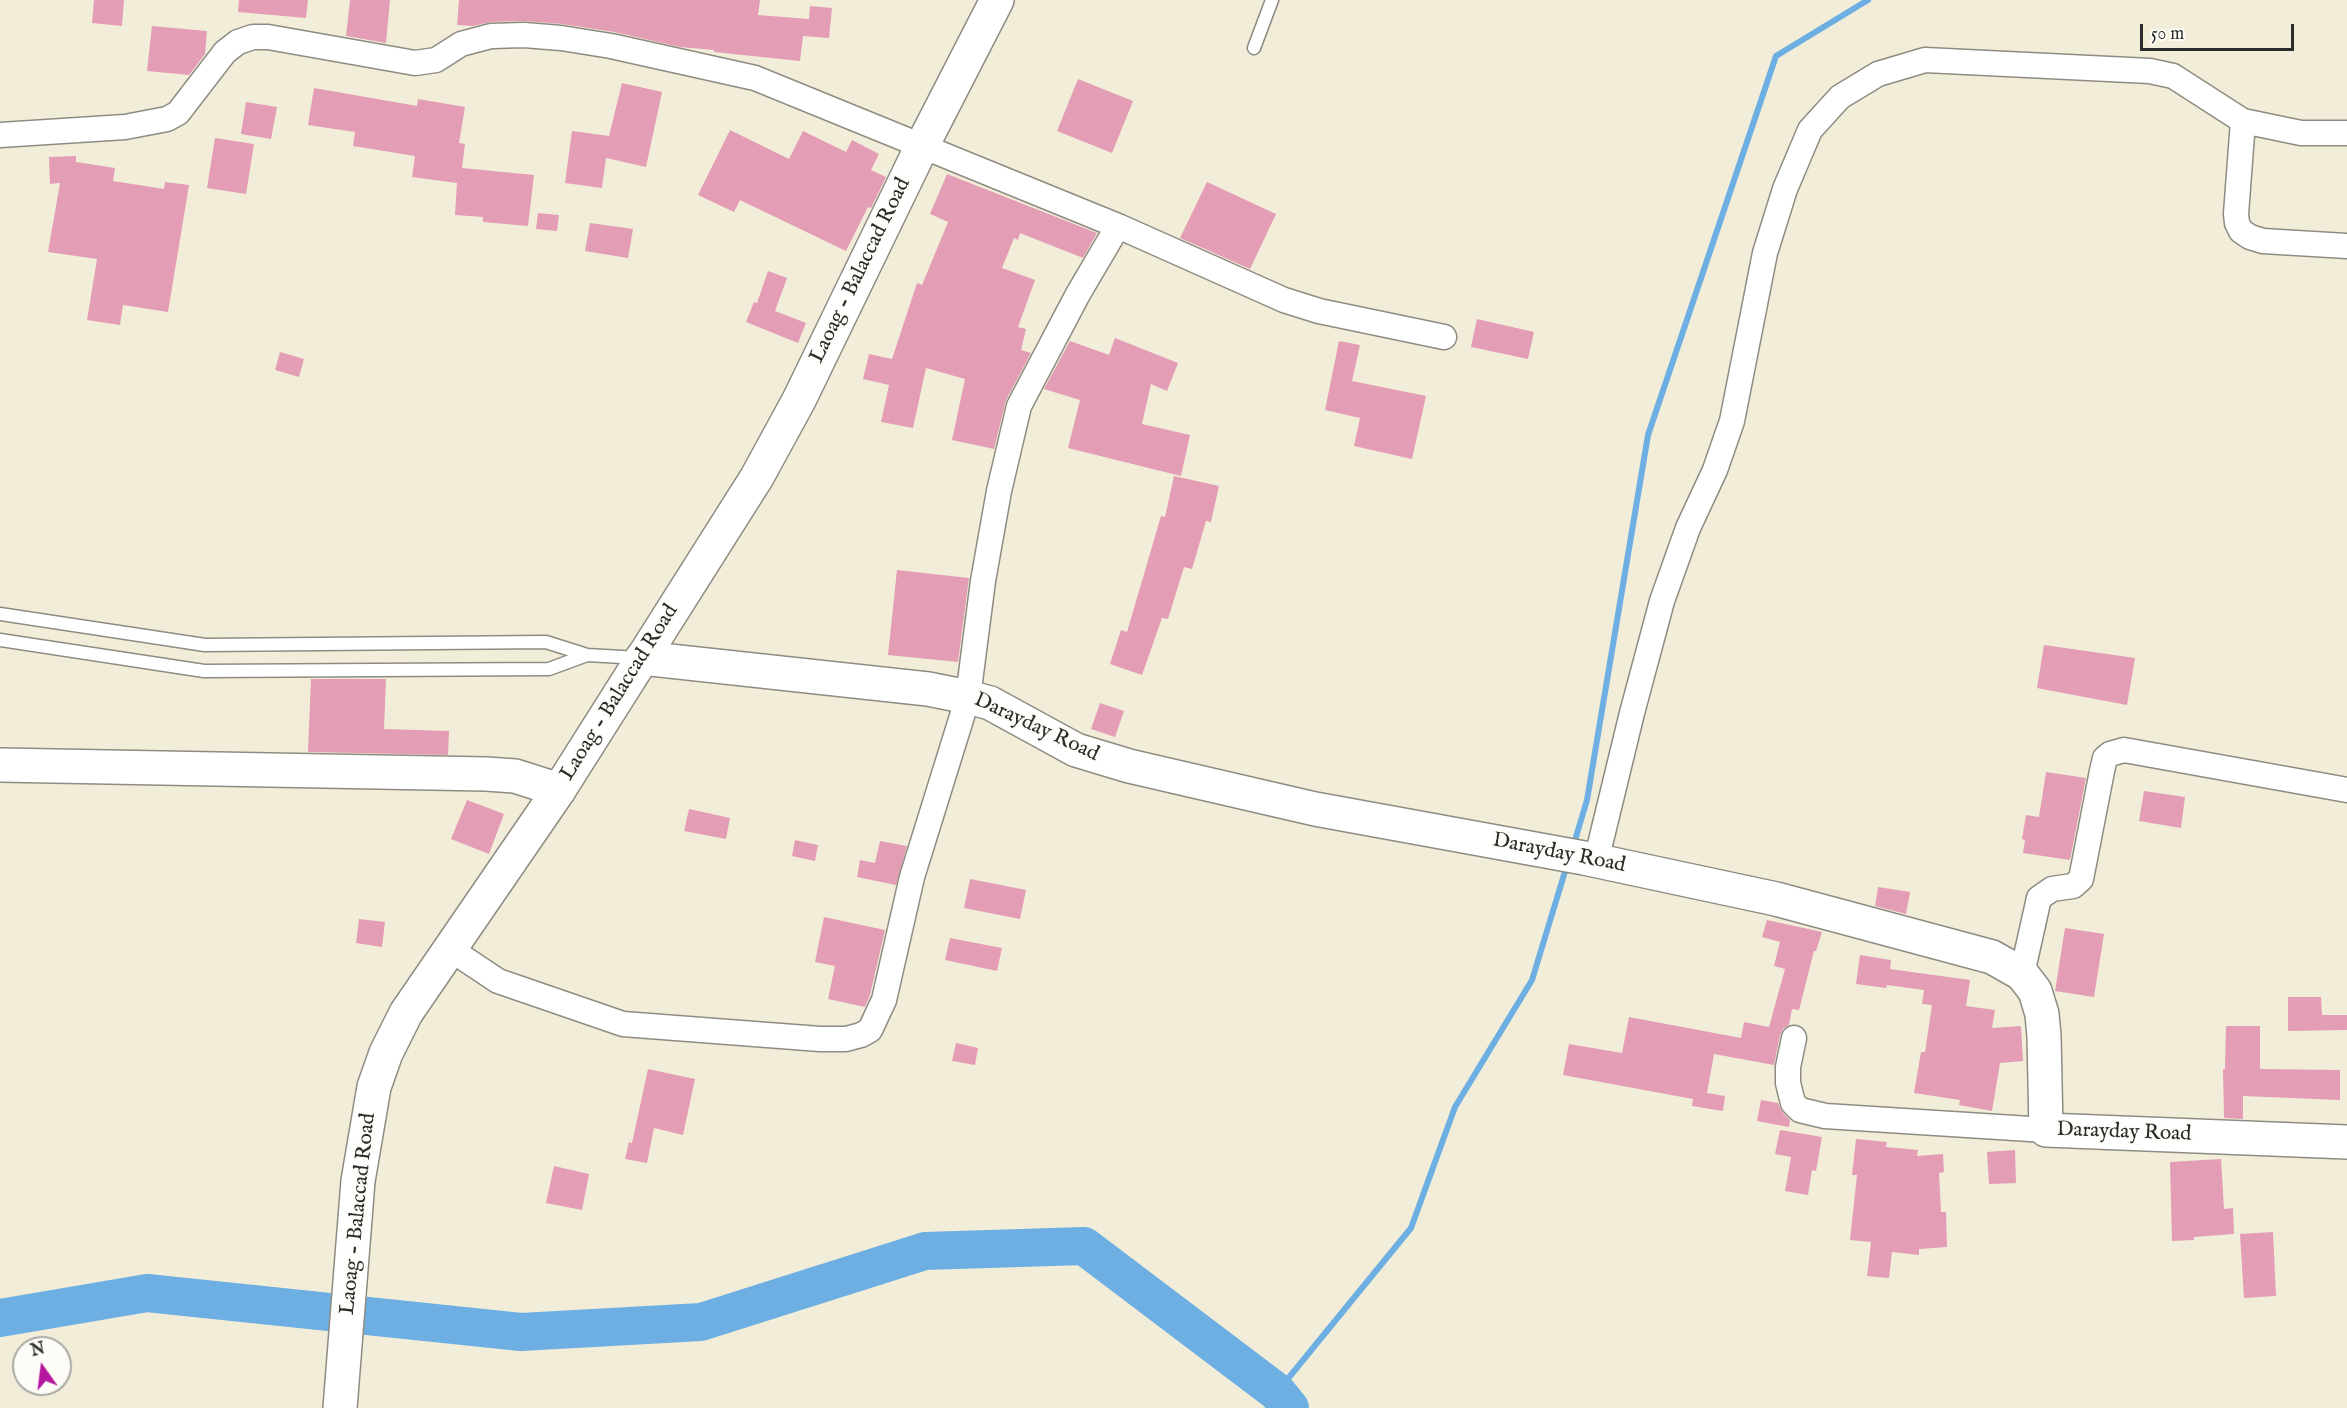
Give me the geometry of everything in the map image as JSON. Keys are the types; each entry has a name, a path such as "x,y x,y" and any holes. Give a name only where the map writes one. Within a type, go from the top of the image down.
{"street":[{"name":"Laoag - Balaccad Road","path":"340,1408 358,1181 374,1088 386,1053 406,1013 559,790 762,467 799,400 922,146 997,0"},
{"path":"0,135 125,127 167,119 178,113 225,52 238,42 252,38 268,37 415,63 436,60 461,44 490,36 524,35 611,46 755,78 1118,226 1284,300 1320,311 1444,337"},
{"path":"1590,860 1662,601 1688,528 1722,451 1744,364 1765,253 1785,189 1810,130 1840,97 1878,74 1925,60 2150,71 2173,76 2243,122 2301,133 2347,133"},
{"path":"2243,122 2236,213 2241,231 2263,241 2347,246"},
{"path":"450,949 498,981 623,1024 846,1039 870,1030 884,999 912,878 968,697 983,581 1006,459 1019,406 1078,294 1118,226"},
{"name":"Darayday Road","path":"642,658 928,689 968,697 990,703 1076,750 1104,760 1316,809 1590,860 1787,902 1992,957 2022,974 2035,991 2042,1014 2044,1036 2046,1130 2347,1142"},
{"path":"2022,974 2039,898 2052,889 2073,886 2081,879 2105,758 2110,754 2124,750 2347,790"},
{"path":"0,765 486,774 514,776 559,790"},
{"path":"1794,1038 1788,1067 1788,1083 1793,1103 1800,1110 1825,1116 2046,1130"}],"lane":[{"path":"1254,48 1272,0"},
{"path":"0,614 205,645 546,642 587,655 642,658"},
{"path":"0,640 204,671 549,669 587,655"}],"building":[{"path":"94,0 124,0 122,26 92,23"},
{"path":"239,0 308,0 306,18 238,12"},
{"path":"350,0 390,0 386,43 346,36"},
{"path":"459,0 760,0 758,15 809,19 810,6 832,8 829,38 803,36 800,61 680,47 614,32 562,24 524,21 491,22 473,26 457,25"},
{"path":"152,26 207,31 205,54 189,75 147,71"},
{"path":"1078,79 1133,101 1112,153 1057,131"},
{"path":"622,83 662,92 646,167 606,158 602,188 565,183 572,131 609,136"},
{"path":"314,88 417,106 418,99 465,107 459,143 465,144 462,168 534,175 528,226 483,222 483,217 455,215 457,183 412,177 415,156 353,146 355,132 308,125"},
{"path":"246,102 277,107 271,139 241,134"},
{"path":"730,130 789,159 803,131 846,152 852,140 879,154 871,170 886,177 846,251 740,200 734,212 698,195"},
{"path":"215,138 254,144 246,194 207,188"},
{"path":"76,156 76,162 115,168 113,181 164,189 165,182 189,185 168,312 123,305 120,325 87,320 97,259 48,252 60,183 50,184 49,157"},
{"path":"947,174 1097,233 1083,258 1020,233 1018,240 1014,238 1002,268 1035,280 1018,327 1026,329 1021,350 1031,353 1006,400 994,449 952,440 965,379 926,368 913,428 881,422 889,385 863,379 869,354 892,359 917,283 922,285 948,222 930,214"},
{"path":"1207,182 1276,214 1250,269 1180,238"},
{"path":"538,213 559,215 557,231 536,229"},
{"path":"590,223 633,229 628,258 585,251"},
{"path":"768,271 787,278 775,311 806,323 798,343 746,322 754,302 757,303"},
{"path":"1477,319 1534,332 1528,359 1471,347"},
{"path":"1115,338 1178,363 1167,391 1151,384 1142,424 1190,435 1181,476 1068,448 1080,400 1044,389 1070,341 1109,355"},
{"path":"1339,341 1360,345 1352,381 1426,396 1412,459 1354,446 1360,418 1325,410"},
{"path":"280,352 304,359 299,377 275,370"},
{"path":"1174,476 1219,486 1211,522 1206,521 1192,569 1184,567 1168,619 1162,618 1142,675 1110,664 1121,630 1127,632 1161,516 1165,517"},
{"path":"897,570 969,578 958,662 888,655"},
{"path":"2044,645 2135,658 2127,705 2037,688"},
{"path":"311,679 386,679 384,729 449,731 448,755 308,752"},
{"path":"1100,703 1124,711 1115,737 1091,729"},
{"path":"2046,772 2086,778 2070,860 2023,853 2025,840 2022,839 2026,815 2039,817"},
{"path":"2144,791 2185,797 2181,828 2139,821"},
{"path":"467,800 504,814 489,854 451,839"},
{"path":"689,809 730,818 726,839 684,831"},
{"path":"795,840 818,845 815,861 792,856"},
{"path":"880,841 907,846 896,885 857,877 860,860 875,863"},
{"path":"970,879 1026,890 1020,919 964,908"},
{"path":"1878,887 1910,892 1906,914 1875,906"},
{"path":"824,917 885,930 870,995 865,1007 828,999 835,966 815,962"},
{"path":"359,919 385,922 382,947 356,943"},
{"path":"1767,920 1822,932 1816,951 1814,951 1799,1010 1792,1009 1789,1025 1780,1035 1774,1065 1714,1054 1707,1093 1725,1096 1723,1111 1692,1106 1693,1099 1563,1075 1569,1044 1622,1053 1629,1017 1741,1038 1744,1022 1769,1027 1785,969 1774,966 1780,942 1762,937"},
{"path":"2065,928 2104,934 2094,997 2055,991"},
{"path":"950,938 1002,948 997,971 945,960"},
{"path":"1860,955 1891,960 1890,969 1970,980 1966,1006 1995,1010 1992,1028 2021,1026 2023,1061 2000,1063 1992,1111 1959,1105 1960,1100 1914,1093 1921,1052 1925,1052 1932,1005 1922,1004 1924,990 1856,984"},
{"path":"2288,997 2321,997 2322,1015 2347,1015 2347,1030 2288,1031"},
{"path":"2226,1026 2260,1026 2260,1069 2340,1070 2340,1100 2243,1096 2243,1119 2224,1118 2223,1069 2225,1069"},
{"path":"956,1043 978,1048 975,1065 952,1061"},
{"path":"648,1069 695,1079 683,1135 654,1128 647,1163 625,1159 629,1142 632,1143"},
{"path":"1761,1100 1778,1103 1790,1120 1789,1127 1757,1121"},
{"path":"1780,1130 1822,1137 1816,1171 1812,1170 1808,1195 1785,1191 1791,1157 1775,1154"},
{"path":"1856,1139 1887,1142 1886,1147 1918,1150 1917,1156 1943,1154 1944,1172 1939,1173 1941,1212 1946,1212 1947,1247 1919,1249 1919,1255 1892,1252 1889,1278 1867,1276 1871,1242 1850,1240 1857,1175 1852,1175"},
{"path":"2015,1150 2016,1183 1989,1184 1987,1152"},
{"path":"2221,1159 2224,1209 2233,1208 2234,1234 2172,1241 2170,1162"},
{"path":"554,1166 589,1174 582,1210 546,1203"},
{"path":"2273,1232 2276,1296 2244,1298 2240,1234"}],"waterway":[{"path":"1573,847 1587,800 1648,435 1776,56 1868,0"},
{"path":"1277,1392 1411,1228 1455,1107 1532,980 1567,865"},
{"path":"0,1318 147,1293 521,1332 701,1322 925,1251 1084,1246 1277,1392 1290,1408"}]}
